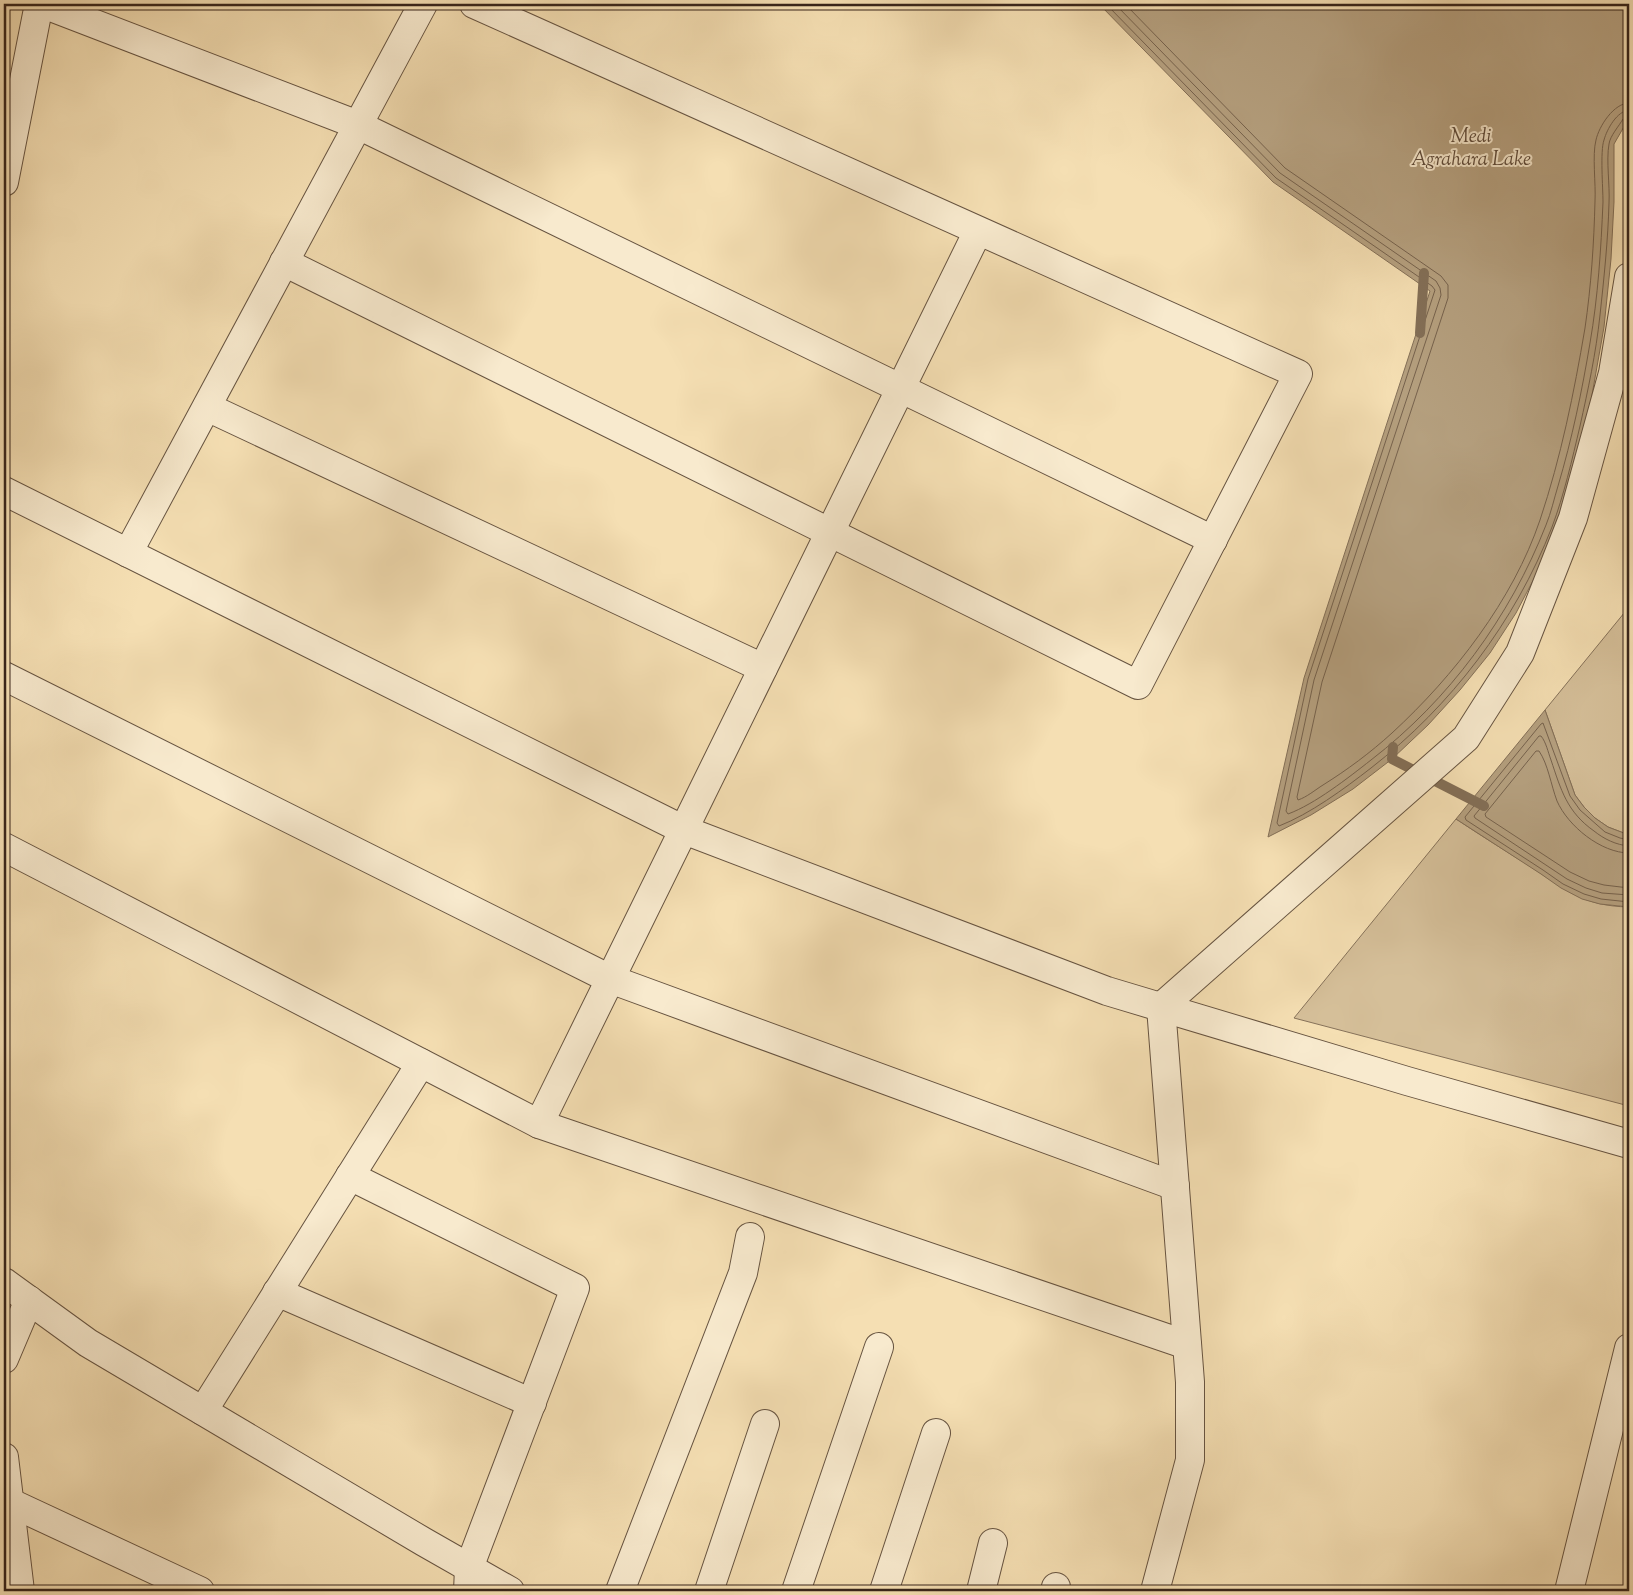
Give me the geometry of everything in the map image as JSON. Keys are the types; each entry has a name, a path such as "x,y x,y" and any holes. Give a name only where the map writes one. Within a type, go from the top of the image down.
{"street":[{"path":"4,182 39,4"},
{"path":"43,4 358,125 1213,540"},
{"path":"128,553 423,4"},
{"path":"284,262 1138,685 1298,374 474,4"},
{"path":"539,1124 978,231"},
{"path":"1161,1007 1466,738 1520,653 1574,518 1613,372 1629,277"},
{"path":"207,407 763,668"},
{"path":"4,491 684,830 1106,990 1416,1084 1629,1144"},
{"path":"4,676 610,979 1175,1186"},
{"path":"4,847 539,1124 1187,1345"},
{"path":"1155,1591 1190,1460 1190,1382 1161,1007"},
{"path":"203,1411 421,1063"},
{"path":"350,1176 575,1288 468,1579"},
{"path":"620,1591 743,1273 750,1237"},
{"path":"4,1282 88,1343 203,1411 468,1579 510,1591"},
{"path":"277,1292 532,1403"},
{"path":"4,1359 29,1300"},
{"path":"796,1591 878,1347"},
{"path":"1568,1591 1629,1348"},
{"path":"709,1591 766,1424"},
{"path":"884,1591 936,1434"},
{"path":"4,1457 20,1591"},
{"path":"9,1502 200,1591"},
{"path":"981,1591 993,1543"}],"shaded area":[{"path":"1629,607 1629,835 1608,827 1595,818 1575,795 1545,710"},
{"path":"1456,819 1575,895 1599,903 1629,907 1629,1106 1294,1018"}],"water":[{"name":"Medi Agrahara Lake","path":"1099,4 1629,4 1629,118 1614,144 1614,202 1611,259 1604,327 1592,395 1577,462 1557,528 1538,571 1516,613 1490,653 1428,725 1392,759 1353,789 1311,815 1268,837 1304,678 1430,291 1273,182"},
{"path":"1545,710 1575,795 1595,818 1608,827 1629,835 1629,907 1600,904 1582,899 1561,888 1456,819"}],"waterway":[{"path":"1420,333 1424,273"},
{"path":"1393,747 1392,759 1484,806"}]}
